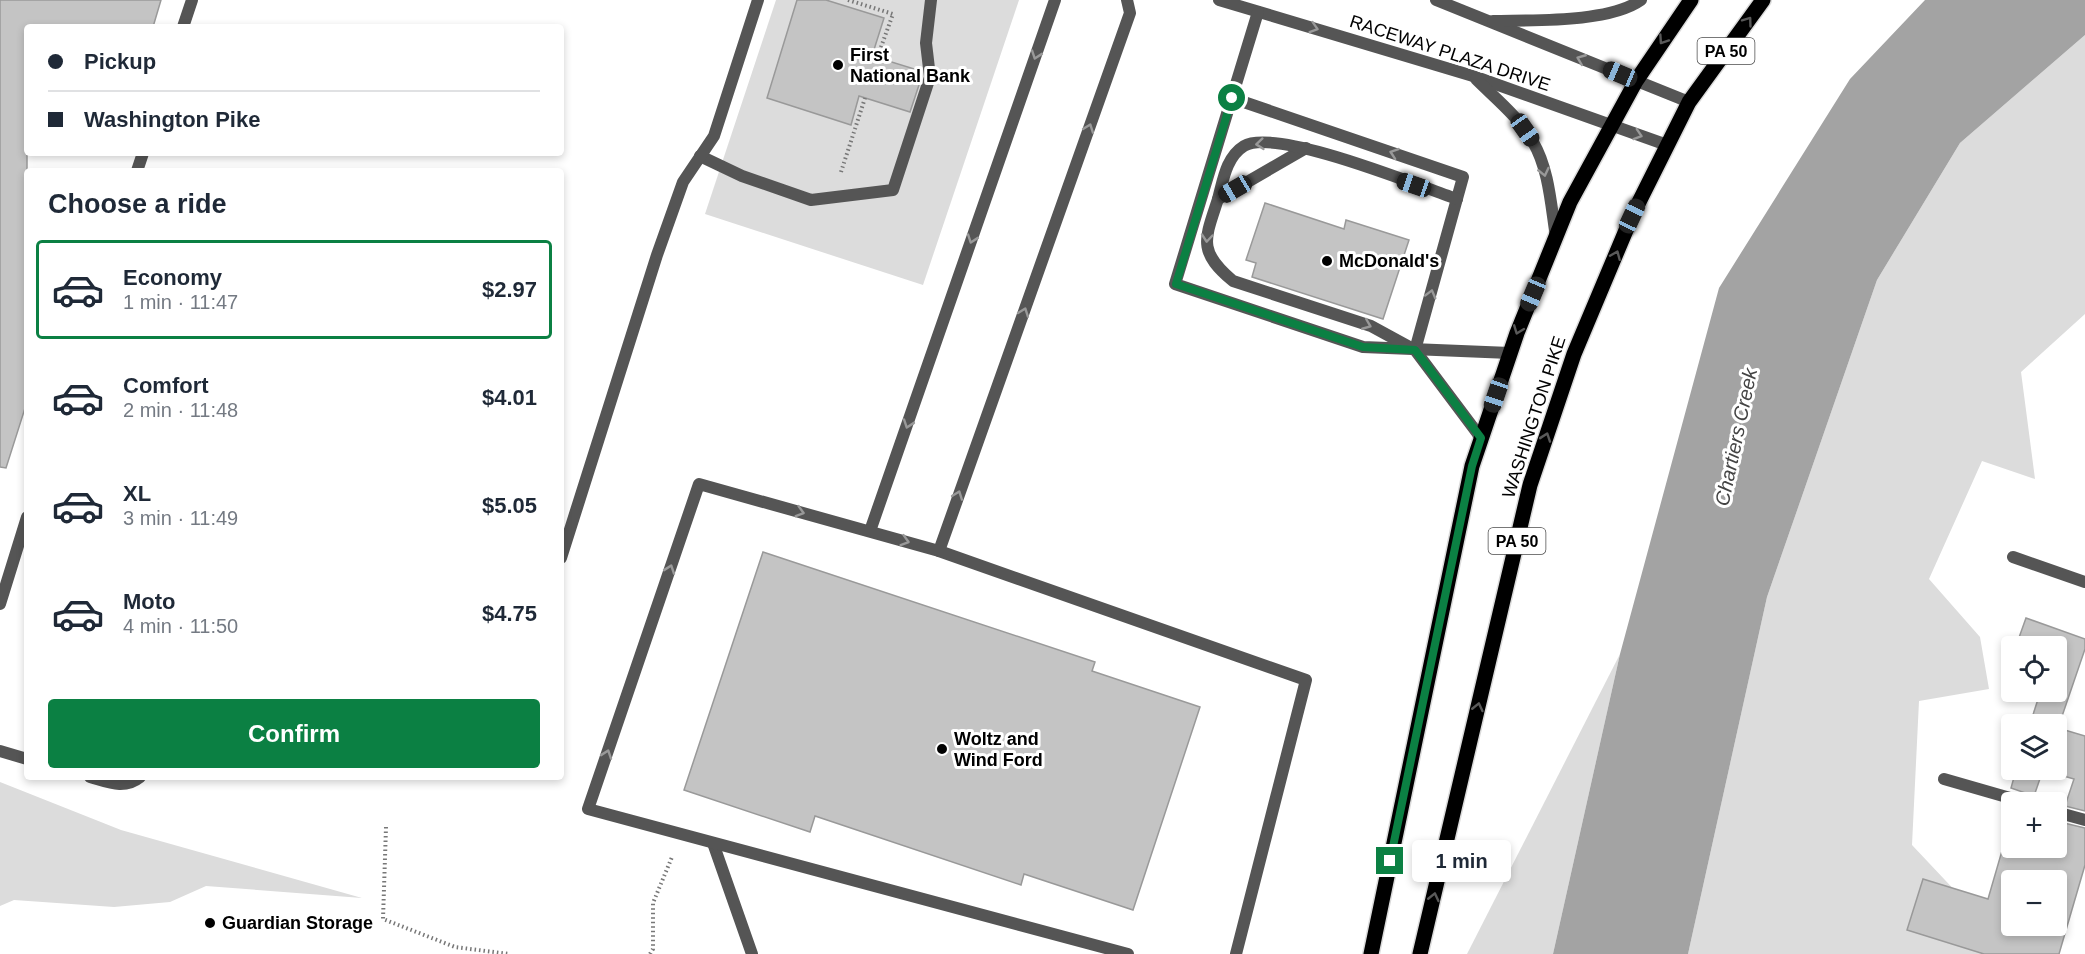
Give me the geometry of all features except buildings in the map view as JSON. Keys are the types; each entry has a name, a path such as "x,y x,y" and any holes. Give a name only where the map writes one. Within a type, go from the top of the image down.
{"main road":[{"path":"1371,954 1472,466 1481,438 1510,353 1570,202 1636,81 1690,0"},
{"name":"WASHINGTON PIKE","path":"1420,954 1530,485 1574,354 1632,216 1689,102 1763,0"}],"street":[{"path":"184,24 192,0"},
{"path":"564,549 657,255 683,182 714,136 758,0"},
{"path":"700,156 742,176 811,200 893,190 930,77 926,43 931,0"},
{"path":"870,531 1055,0"},
{"path":"939,551 1130,13 1127,0"},
{"name":"RACEWAY PLAZA DRIVE","path":"1219,0 1473,76 1667,145"},
{"name":"RACEWAY PLAZA DRIVE","path":"1437,0 1689,102"},
{"path":"1489,21 1586,18 1634,5 1641,0"},
{"path":"1258,12 1176,284 1363,347 1510,353"},
{"path":"1473,76 1517,119 1534,142 1544,166 1556,237"},
{"path":"1232,98 1463,177 1415,350"},
{"path":"1457,199 1306,148 1267,142 1245,146 1230,159 1208,230 1207,248 1215,266 1233,280 1371,326 1415,350 1481,438"},
{"path":"1218,199 1306,148"},
{"path":"1128,954 588,809 699,484 939,551 1306,680 1236,954"},
{"path":"0,604 2,588 24,526"},
{"path":"2013,557 2085,582"},
{"path":"0,751 24,758"},
{"path":"1944,779 2001,795"},
{"path":"101,780 116,784 135,780"},
{"path":"2067,815 2085,820"},
{"path":"713,843 752,954"}],"path":[{"path":"848,0 893,14 877,58"},
{"path":"833,198 865,98"},
{"path":"386,827 383,919 455,947 509,954"},
{"path":"650,954 653,949 653,903 682,834"}],"shaded area":[{"path":"776,0 1019,0 923,285 705,214"},
{"path":"2085,35 2085,314 2021,372 2035,479 1982,461 1929,579 1980,637 1989,689 1919,701 1912,845 1994,932 2001,954 1688,954 1767,597 1877,280 1960,143"},
{"path":"1620,654 1553,954 1467,954"},
{"path":"0,782 121,830 362,898 206,886 170,902 114,907 14,900 0,906"}],"water":[{"name":"Chartiers Creek","path":"1925,0 2085,0 2085,35 1960,143 1877,280 1767,597 1688,954 1553,954 1620,654 1719,288 1850,79"}],"place":[{"name":"First National Bank","path":"838,65"},
{"name":"McDonald's","path":"1327,261"},
{"name":"Woltz and Wind Ford","path":"942,749"},
{"name":"Guardian Storage","path":"210,923"}],"route":[{"path":"1232,98 1176,284 1363,347 1415,350 1481,438 1472,466 1390,861"}]}
